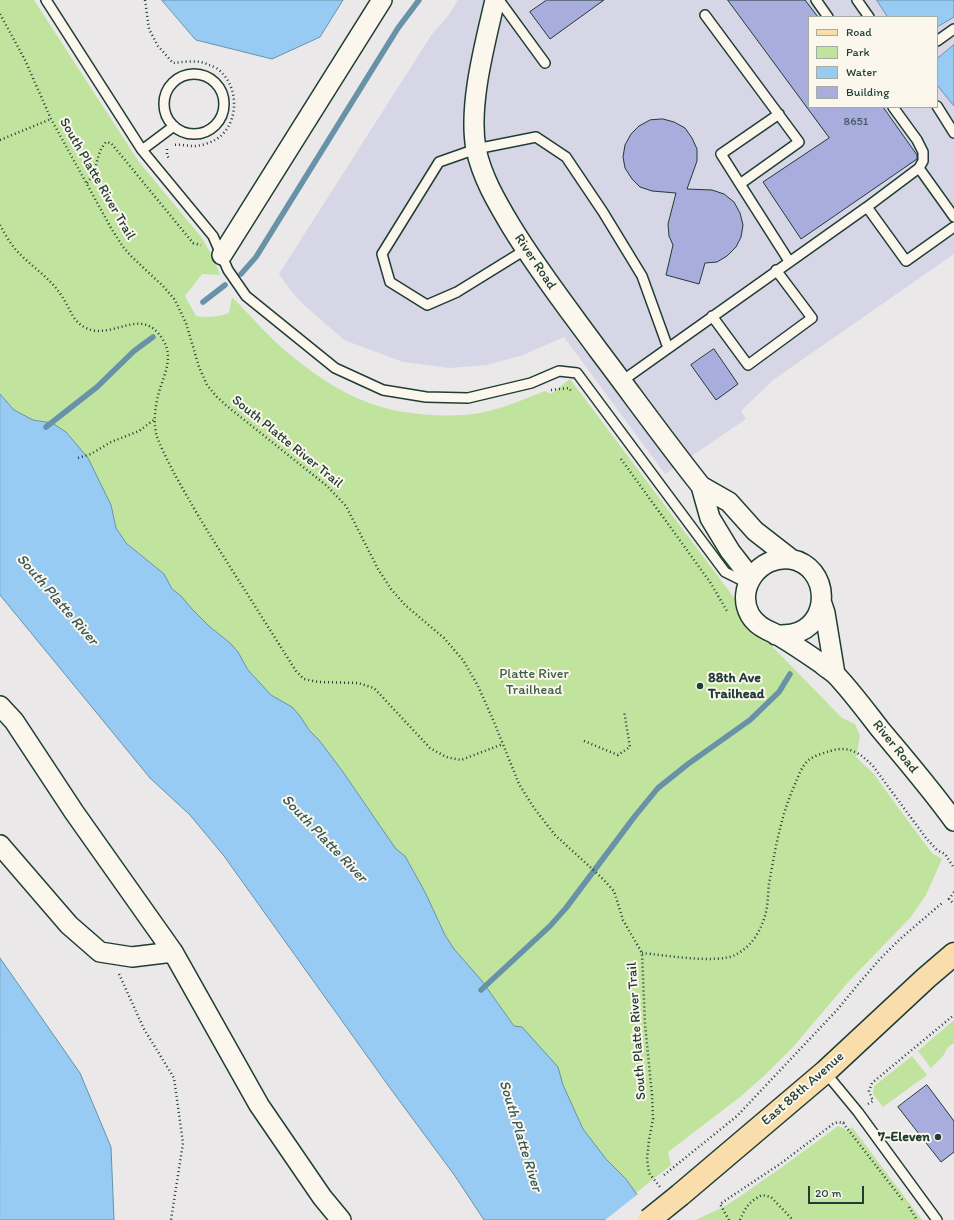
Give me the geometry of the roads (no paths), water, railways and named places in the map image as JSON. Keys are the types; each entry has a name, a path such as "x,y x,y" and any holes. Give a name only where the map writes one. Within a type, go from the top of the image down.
{"main road":[{"name":"East 88th Avenue","path":"648,1220 672,1193 825,1072 954,954"}],"street":[{"path":"225,262 382,0"},
{"name":"River Road","path":"494,0 477,87 474,129 476,150 491,193 525,250 701,486 710,518 750,581"},
{"name":"River Road","path":"701,486 729,502 755,531 791,559"},
{"path":"779,559 791,559 805,565 815,575 821,589 822,604 816,618 805,629 792,634 776,635 766,631 757,624 750,614 746,602 746,590 758,569 768,562 779,559"},
{"name":"River Road","path":"822,604 835,674"},
{"name":"River Road","path":"776,635 800,648 835,674 934,794 954,821"},
{"path":"0,706 14,721 79,819 172,952 259,1105 322,1197 341,1220"},
{"path":"0,844 69,924 100,952 132,957 172,952"}],"lane":[{"path":"46,0 142,150 213,236 225,262 246,296 335,368 383,390 426,397 468,398 532,383 559,371 577,373 725,572 750,581"},
{"path":"499,0 545,63"},
{"path":"816,0 827,16"},
{"path":"857,0 868,16"},
{"path":"705,15 799,142 740,184"},
{"path":"938,40 954,29"},
{"path":"188,75 198,75 208,78 216,84 222,92 224,102 223,112 219,122 212,129 203,133 192,134 182,132 174,126 168,120 164,103 166,94 171,85 179,78 188,75"},
{"path":"622,381 776,270 867,207 919,168 923,161 923,152 917,140 894,108"},
{"path":"938,108 954,133"},
{"path":"779,114 721,154 789,261"},
{"path":"142,150 174,126"},
{"path":"525,250 457,292 427,305 390,282 382,254 439,162 476,150 536,137 566,157 603,212 642,276 668,348"},
{"path":"919,168 954,217"},
{"path":"867,207 906,262 954,227"},
{"path":"712,316 748,365 812,318 776,270"},
{"path":"825,1072 858,1112 937,1220"}],"water":[{"path":"162,0 343,0 320,37 272,59 196,40"},
{"path":"877,0 954,0 954,17 938,26 938,16 887,16"},
{"path":"954,45 954,106 938,86 938,58"},
{"name":"South Platte River","path":"0,394 14,410 33,420 52,423 66,432 88,458 111,505 116,528 126,543 164,574 172,589 181,596 209,626 230,643 238,652 248,670 271,695 292,707 300,716 309,730 319,740 343,772 396,849 405,856 425,892 445,935 454,949 482,981 514,1026 522,1027 558,1067 563,1085 583,1129 606,1159 626,1179 655,1220 484,1220 455,1176 224,856 190,815 150,778 0,595"},
{"path":"0,958 80,1073 111,1147 114,1220 0,1220"}],"waterway":[{"path":"241,274 256,257 398,28 419,0"},
{"path":"203,302 225,285"},
{"path":"46,427 97,387 134,351 153,337"},
{"path":"481,990 550,926 566,908 635,816 658,788 688,764 750,720 779,692 790,674"}],"place":[{"name":"88th Ave Trailhead","path":"700,686"},
{"name":"7-Eleven","path":"938,1137"}],"park label":[{"name":"Platte River Trailhead","path":"534,682"}]}
